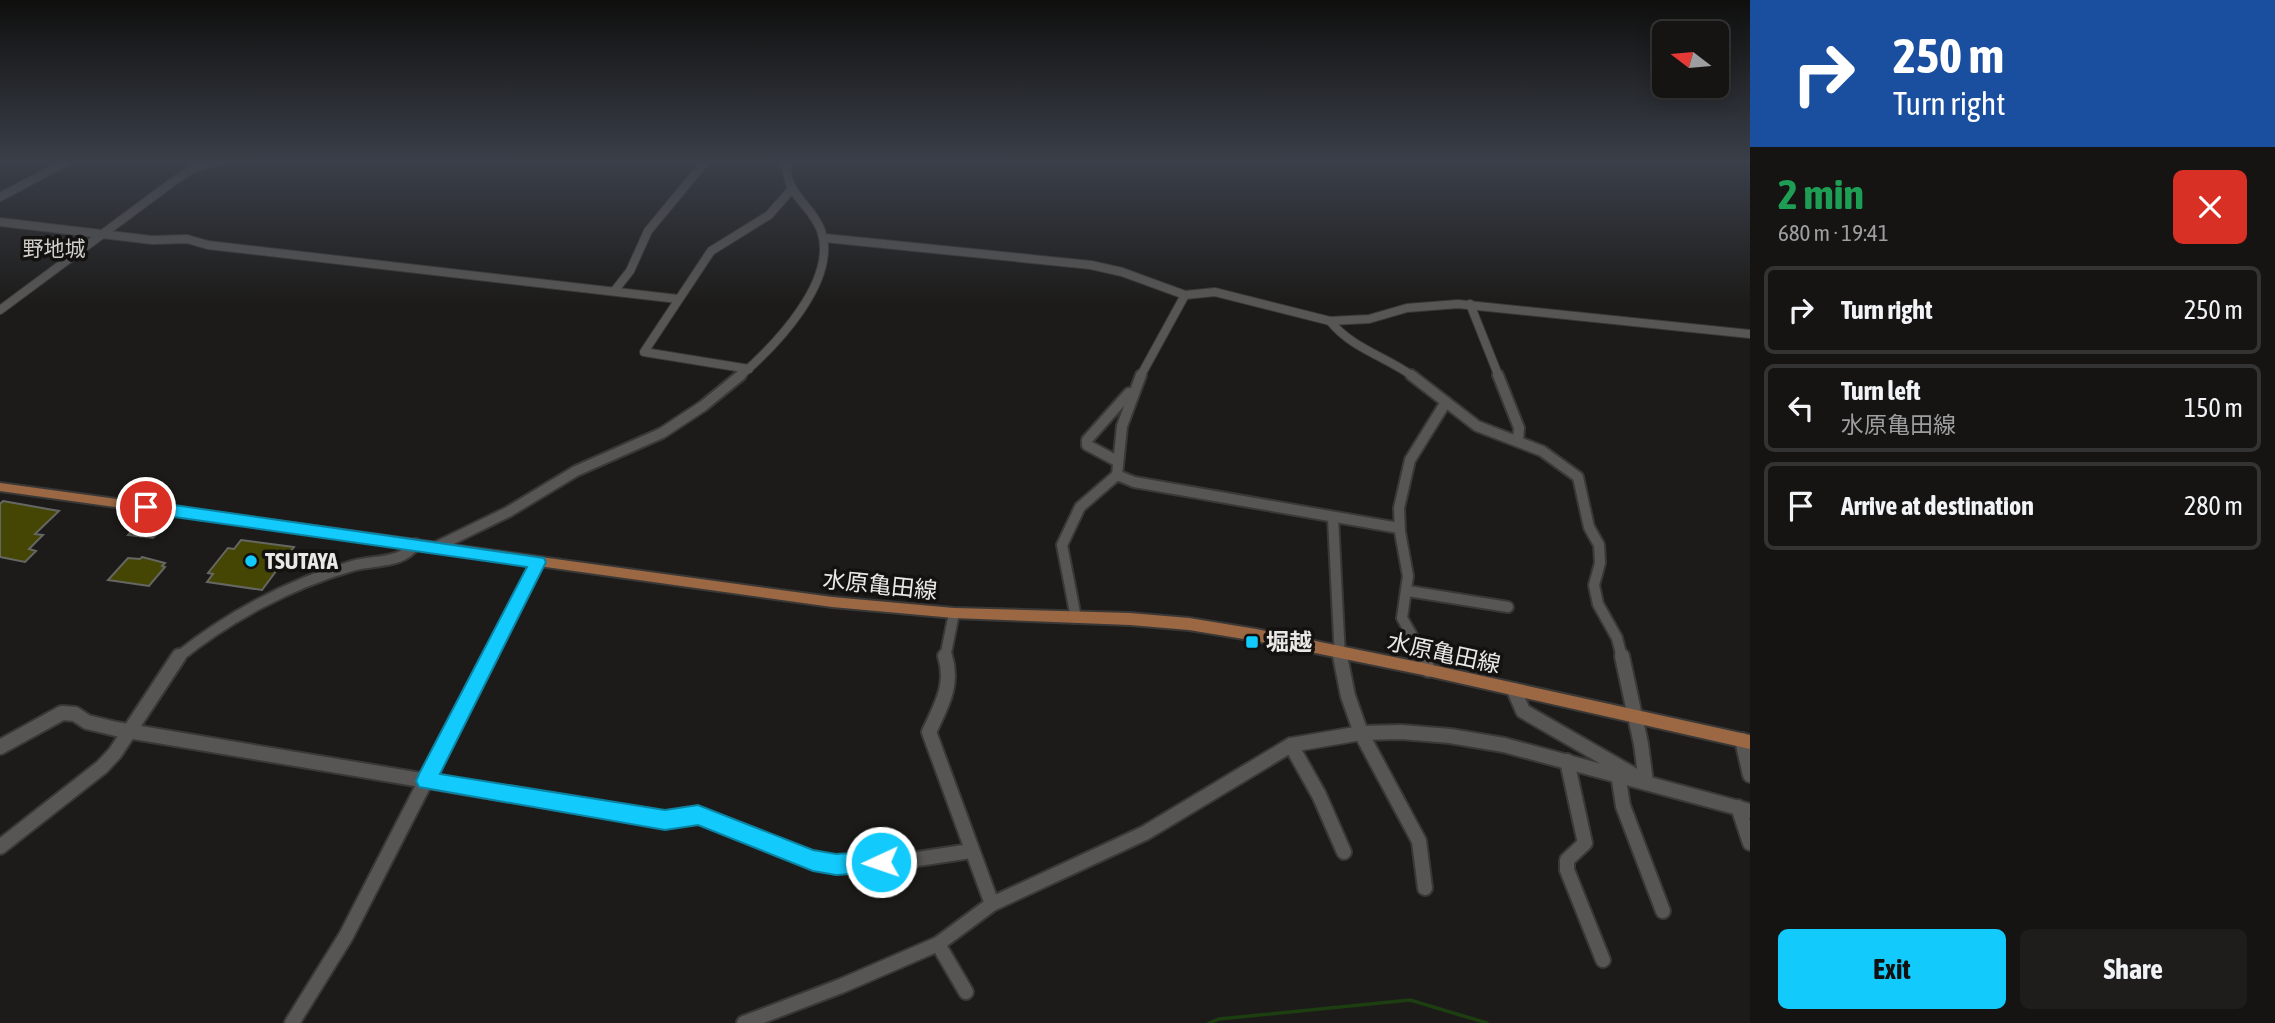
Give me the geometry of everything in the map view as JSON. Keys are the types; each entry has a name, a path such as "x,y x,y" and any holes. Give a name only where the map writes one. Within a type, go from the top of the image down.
{"main road":[{"name":"水原亀田線","path":"0,487 832,602 954,614 1189,624 1427,670 1746,741"}],"street":[{"path":"0,310 135,210"},
{"path":"615,290 630,271 648,231 666,210"},
{"path":"749,369 645,352 711,251 750,229 774,210"},
{"path":"436,547 447,539 501,516 574,472 640,444 667,429 749,369 778,340 809,300 821,262 825,237 818,221 808,210"},
{"path":"0,222 152,240 199,240 208,245 678,299"},
{"path":"825,237 1091,265 1122,272 1185,295 1215,292 1330,321 1369,319 1407,308 1434,304 1470,304 1750,334"},
{"path":"1117,461 1087,445 1087,440 1131,391 1185,295"},
{"path":"1470,304 1519,428 1518,440"},
{"path":"1330,321 1341,335 1399,366 1476,425 1518,440 1558,460 1578,477 1589,527 1599,545 1600,562 1594,585 1598,604 1617,638 1636,716 1646,782"},
{"path":"1076,618 1062,545 1080,507 1117,475 1123,419 1131,391"},
{"path":"1427,670 1425,658 1402,618 1408,591 1408,569 1399,528 1406,469 1412,452 1446,402"},
{"path":"1117,475 1134,482 1399,528"},
{"path":"1333,518 1339,652 1348,696 1362,733 1419,841 1425,888"},
{"path":"0,847 102,767 129,731 174,660 213,629 249,608 329,573 354,565 400,558 409,553 416,544"},
{"path":"292,1023 346,936 538,562"},
{"path":"1408,591 1508,607"},
{"path":"954,614 945,657 951,666 951,681 929,732 992,904"},
{"path":"1514,690 1523,711 1646,782"},
{"path":"0,747 62,713 75,714 87,722 129,731 665,820 698,815 813,861 836,864 904,861 971,851"},
{"path":"744,1023 841,986 938,944 992,904 1145,833 1291,745 1362,733 1401,732 1450,736 1504,745 1744,809 1750,843"},
{"path":"1746,741 1750,775"},
{"path":"1291,745 1319,795 1344,852"},
{"path":"1567,761 1585,843 1567,860 1567,870 1603,960"},
{"path":"1618,774 1623,806 1663,911"},
{"path":"938,944 966,992"}],"building":[{"path":"3,501 59,511 35,534 43,535 29,549 36,551 25,562 0,557 0,504"},
{"path":"137,525 162,528 153,538 128,535"},
{"name":"TSUTAYA","path":"241,540 294,547 262,590 207,582 213,574 208,573 228,548 234,549"},
{"path":"142,557 165,563 162,566 165,567 149,586 108,580 128,558"}],"waterway":[{"path":"1209,1023 1219,1019 1410,1000 1487,1023"}],"place":[{"name":"TSUTAYA","path":"251,561"},
{"name":"堀越","path":"1252,642"}],"district":[{"name":"野地城","path":"54,248"}],"route":[{"path":"146,507 538,562 426,781 665,820 698,815 813,861 836,864 881,862"}]}
